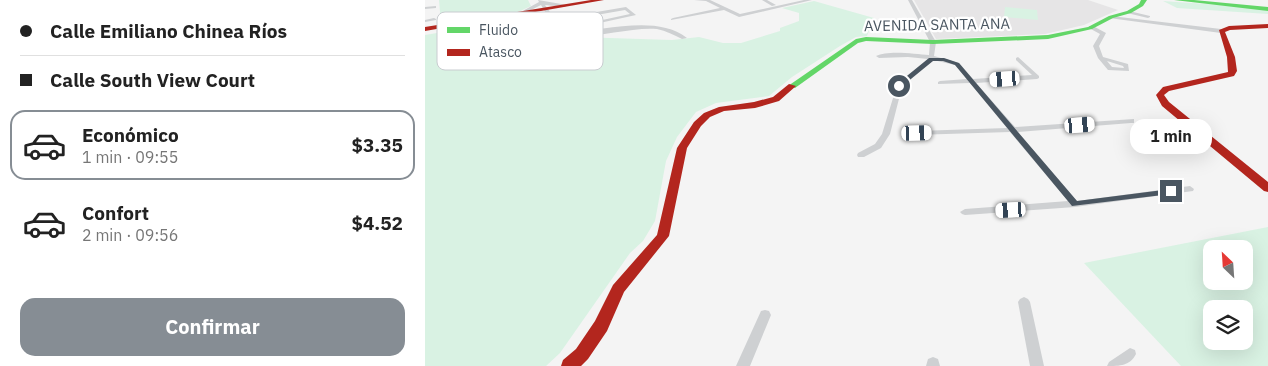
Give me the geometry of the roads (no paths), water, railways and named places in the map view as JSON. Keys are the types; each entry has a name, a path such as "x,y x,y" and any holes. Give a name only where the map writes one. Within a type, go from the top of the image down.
{"street":[{"path":"524,12 542,4 567,6 601,0"},
{"path":"697,0 707,0 739,16 810,0"},
{"path":"764,0 773,4"},
{"path":"861,156 878,146 886,134 899,86 931,59 933,42 910,0"},
{"path":"1177,0 1268,9"},
{"path":"425,8 434,7"},
{"path":"603,13 626,8 634,15 603,22"},
{"path":"673,19 725,9"},
{"path":"1138,9 1220,30"},
{"name":"AVENIDA SANTA ANA","path":"569,366 582,354 601,326 617,289 663,236 682,148 697,124 707,115 722,109 755,105 776,99 799,80 856,41 866,39 933,42 1048,38 1091,27 1111,17 1138,9"},
{"path":"1111,17 1220,30 1268,26"},
{"path":"425,21 434,19"},
{"path":"1091,27 1103,33 1096,46 1101,58"},
{"path":"603,31 619,28 673,30 685,38"},
{"path":"1220,30 1231,57 1233,71 1231,74 1166,89 1160,95 1161,100 1234,162 1268,188"},
{"path":"879,56 894,55 944,59 957,64 1075,204"},
{"path":"940,83 1037,77 1018,59"},
{"path":"917,133 1011,130 1131,121"},
{"path":"965,212 1075,204 1191,189"},
{"path":"1024,302 1037,366"},
{"path":"743,366 765,315"},
{"path":"1114,366 1130,354"}]}
